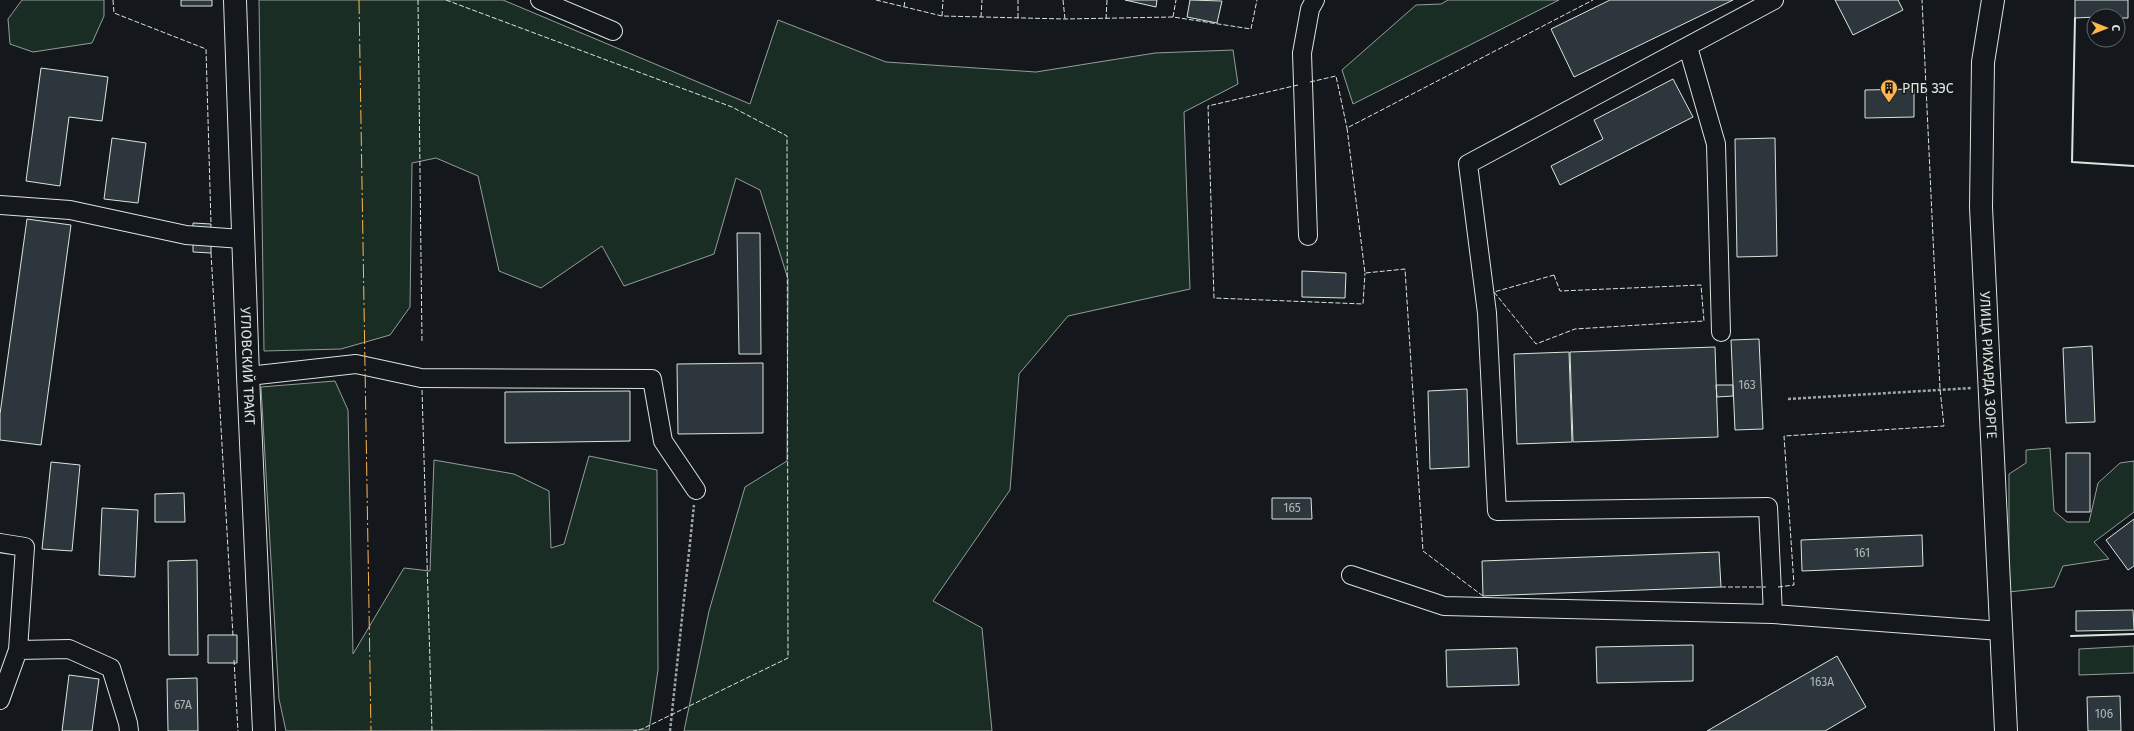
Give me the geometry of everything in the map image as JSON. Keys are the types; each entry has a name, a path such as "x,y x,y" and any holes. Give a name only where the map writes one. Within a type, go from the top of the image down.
{"main road":[{"name":"УГЛОВСКИЙ ТРАКТ","path":"235,0 242,239 264,731"},
{"name":"УЛИЦА РИХАРДА ЗОРГЕ","path":"1993,0 1982,69 1981,207 2000,631 2006,731"}],"street":[{"path":"540,0 612,31"},
{"path":"1308,236 1302,53 1310,9 1315,0"},
{"path":"1773,614 1768,507 1497,511 1487,313 1468,164 1774,0"},
{"path":"1688,47 1716,144 1721,332"},
{"path":"0,205 70,210 186,235 242,239"},
{"path":"248,376 356,364 421,378 652,379 663,441 696,490"},
{"path":"0,543 25,547 18,650 0,700"},
{"path":"1351,575 1444,606 1773,614 2000,631"},
{"path":"18,650 69,649 111,668 128,723 129,731"}],"path":[{"path":"1788,399 1989,388"},
{"path":"670,731 696,490"}],"green space":[{"path":"22,0 104,0 104,16 92,43 33,52 10,44 8,19"},
{"path":"259,0 503,0 750,104 778,20 886,62 1036,72 1155,53 1233,50 1238,84 1184,112 1190,289 1068,316 1019,374 1010,490 933,601 982,628 992,731 684,731 709,611 745,487 787,461 788,279 760,190 736,178 714,254 624,286 602,246 541,288 499,271 478,176 436,158 412,163 410,307 390,335 341,349 264,351"},
{"path":"1448,0 1559,0 1353,104 1342,70 1416,5 1441,4"},
{"path":"335,381 348,410 353,654 404,568 430,571 434,460 514,474 549,491 551,548 564,544 589,456 657,470 658,670 649,730 286,731 279,699 261,387"},
{"path":"2050,448 2054,511 2067,522 2089,522 2098,483 2120,463 2134,461 2134,512 2094,542 2109,559 2063,566 2054,587 2009,592 2009,474 2026,463 2026,450"},
{"path":"2134,646 2134,673 2079,675 2079,649"}],"building":[{"path":"181,0 212,0 212,6 181,6"},
{"path":"1125,0 1157,0 1156,7"},
{"path":"1190,0 1222,1 1217,23 1187,17"},
{"path":"1610,0 1733,0 1574,77 1551,29"},
{"path":"1835,0 1898,0 1903,10 1853,35"},
{"path":"2075,0 2128,0 2128,18 2126,18 2126,8 2086,8 2086,17 2075,18"},
{"path":"41,68 108,77 102,121 69,117 60,186 26,181"},
{"path":"1673,79 1693,117 1560,185 1551,166 1603,139 1594,120"},
{"name":"РПБ ЗЭС","path":"1914,89 1914,117 1865,118 1865,90"},
{"path":"112,138 146,143 138,203 104,199"},
{"path":"1775,138 1777,256 1737,257 1735,139"},
{"path":"27,219 71,225 41,445 0,440 0,414"},
{"path":"193,223 211,224 211,253 193,252"},
{"path":"737,233 760,233 761,354 739,354"},
{"path":"1302,271 1346,273 1345,298 1302,297"},
{"path":"1759,339 1763,429 1735,430 1731,340"},
{"path":"2092,346 2095,422 2066,423 2063,348"},
{"path":"1715,347 1718,437 1573,442 1570,352"},
{"path":"1569,352 1572,442 1517,444 1514,354"},
{"path":"763,363 763,433 678,434 677,364"},
{"path":"1716,385 1733,385 1733,396 1717,397"},
{"path":"1467,389 1469,467 1430,469 1428,391"},
{"path":"630,391 630,441 505,443 505,392"},
{"path":"2066,453 2090,453 2090,512 2066,512"},
{"path":"51,462 80,465 72,551 42,549"},
{"path":"184,493 185,522 155,522 155,494"},
{"path":"1272,498 1311,498 1312,519 1272,519"},
{"path":"102,508 138,510 135,577 99,575"},
{"path":"2134,519 2134,566 2128,570 2106,540"},
{"path":"1922,535 1923,566 1802,571 1801,540"},
{"path":"1719,552 1721,587 1483,596 1482,561"},
{"path":"197,560 198,655 169,655 168,561"},
{"path":"2133,610 2134,630 2076,631 2076,611"},
{"path":"208,635 237,635 237,663 208,663"},
{"path":"1693,645 1693,681 1597,683 1596,647"},
{"path":"1517,648 1519,685 1447,687 1446,650"},
{"path":"1837,656 1866,707 1825,731 1707,731"},
{"path":"69,675 99,679 92,731 62,731"},
{"path":"197,678 198,731 168,731 167,679"},
{"path":"2120,696 2121,731 2088,731 2087,697"}],"fence":[{"path":"113,0 114,13 206,49 211,224"},
{"path":"418,0 422,343"},
{"path":"446,0 732,107 787,136 788,658 642,729 633,731"},
{"path":"876,0 942,16 1065,19 1173,17 1251,29 1257,0"},
{"path":"904,7 905,0"},
{"path":"942,16 943,0"},
{"path":"981,17 982,0"},
{"path":"1018,0 1018,18"},
{"path":"1063,0 1065,19"},
{"path":"1106,19 1107,0"},
{"path":"1173,17 1176,0"},
{"path":"1483,596 1423,551 1405,269 1365,273 1347,128 1593,0"},
{"path":"1778,587 1794,585 1784,436 1944,426 1940,389 1922,0"},
{"path":"1310,82 1336,76 1347,128"},
{"path":"1298,85 1208,106 1214,298 1363,304 1365,273"},
{"path":"211,253 233,636"},
{"path":"1554,275 1560,291 1701,285 1704,321 1575,329 1536,344 1494,292 1554,275"},
{"path":"422,390 432,731"},
{"path":"1721,587 1766,587"},
{"path":"234,660 238,731"}],"wall":[{"path":"2075,18 2072,162 2134,166"},
{"path":"2071,636 2134,634"}],"power":[{"path":"359,0 371,731"}],"place":[{"name":"РПБ ЗЭС","path":"1889,103"}]}
